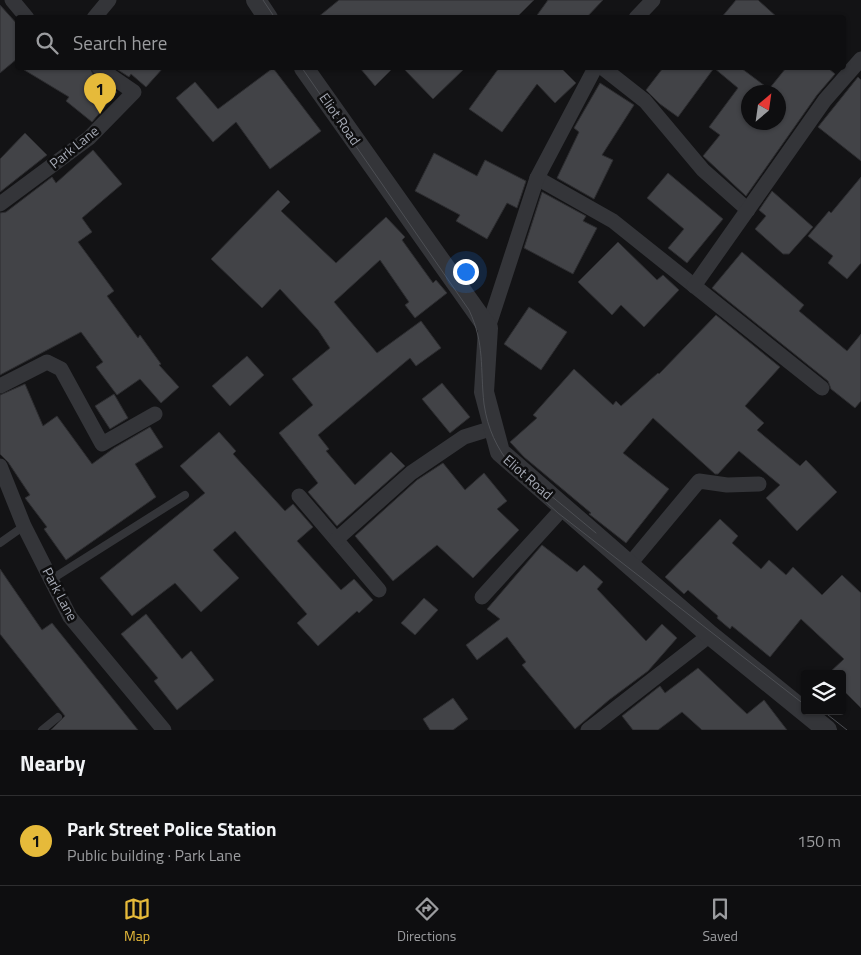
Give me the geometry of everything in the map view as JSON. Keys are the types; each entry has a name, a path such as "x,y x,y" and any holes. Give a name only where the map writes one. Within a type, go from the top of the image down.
{"street":[{"path":"12,0 25,15"},
{"path":"96,15 109,0"},
{"path":"256,0 266,15"},
{"path":"639,15 653,0"},
{"path":"694,286 825,100 860,64"},
{"name":"Park Lane","path":"0,204 88,138 134,92 102,70"},
{"name":"Eliot Road","path":"305,70 488,328 484,392 500,452 710,636 827,730"},
{"path":"488,328 537,178 593,70"},
{"path":"596,70 645,101 703,170 748,210"},
{"path":"537,178 613,221 822,388"},
{"path":"0,386 47,362 61,369 102,444 155,414"},
{"path":"337,539 411,473 464,437 493,428"},
{"name":"Park Lane","path":"0,466 24,526 70,617 164,730"},
{"path":"629,565 698,481 727,485 760,484"},
{"path":"300,496 379,590"},
{"path":"482,597 563,508"},
{"path":"588,730 710,636"}],"lane":[{"path":"52,579 185,495"},
{"path":"0,543 24,526"},
{"path":"42,730 58,717"}],"building":[{"path":"339,0 534,0 519,15 321,15"},
{"path":"548,0 603,0 589,15 537,15"},
{"path":"736,0 758,0 775,15 724,15"},
{"path":"0,5 15,22 15,60 0,73"},
{"path":"24,70 91,70 94,76 117,92 92,122 66,101 69,97"},
{"path":"118,70 161,70 146,87 131,74 129,77"},
{"path":"270,70 275,70 321,131 270,169 236,122 213,142 176,98 195,82 218,109"},
{"path":"362,70 391,70 375,86"},
{"path":"405,70 463,70 433,99"},
{"path":"498,70 563,70 576,83 555,103 537,84 502,132 469,109"},
{"path":"661,70 713,70 678,117 660,104 646,90"},
{"path":"716,70 744,70 764,85 741,85 741,130 786,130 786,85 772,85 784,70 830,70 835,74 817,95 746,196 703,156 720,135 709,127 738,88"},
{"path":"858,77 861,80 861,161 818,127"},
{"path":"600,83 634,105 602,155 613,160 594,199 557,178 579,132 574,128"},
{"path":"25,133 47,155 0,192 0,159"},
{"path":"93,150 122,184 82,218 92,232 78,242 114,291 107,296 138,338 140,335 161,364 159,365 179,387 161,403 140,379 117,395 96,367 103,362 81,332 0,375 0,213 6,212 52,177 56,183"},
{"path":"434,153 477,176 485,160 526,181 517,208 507,203 487,239 456,221 460,215 415,191"},
{"path":"668,173 723,219 687,263 668,248 684,229 647,198"},
{"path":"861,177 861,263 847,279 828,263 833,256 808,236 829,211 831,213"},
{"path":"278,190 290,202 281,211 336,263 386,217 405,237 402,240 433,283 436,280 447,293 415,318 405,305 409,302 380,260 334,302 377,353 421,321 441,348 416,366 410,358 318,435 329,449 326,451 355,485 391,452 405,466 337,526 308,492 318,483 279,433 313,405 292,379 330,348 318,330 280,289 262,308 211,259"},
{"path":"772,191 813,227 789,254 783,254 755,229 766,216 759,210"},
{"path":"542,192 586,216 583,221 597,228 573,274 524,248"},
{"path":"618,242 657,280 663,275 679,290 644,327 621,305 612,315 578,282"},
{"path":"742,252 804,305 799,311 847,351 861,334 861,401 855,408 831,389 828,381 712,288"},
{"path":"529,307 567,332 541,370 504,344"},
{"path":"716,315 780,367 745,406 764,423 757,430 800,466 806,460 837,492 797,531 766,498 780,485 739,451 718,474 715,474 653,418 623,453 669,489 626,543 589,514 591,513 524,457 510,442 537,418 533,415 574,369 613,405 616,401 621,406 659,374"},
{"path":"247,356 264,375 230,406 212,386"},
{"path":"442,383 470,417 450,433 422,399"},
{"path":"25,384 43,426 57,416 92,464 114,448 150,427 163,447 135,464 156,497 66,560 44,529 47,527 25,498 30,495 8,462 0,454 0,395"},
{"path":"114,394 128,418 110,429 95,406"},
{"path":"219,432 236,451 233,454 285,511 293,504 313,527 297,541 341,590 354,579 373,600 359,613 357,611 318,646 297,623 307,614 235,531 213,550 239,578 201,612 175,583 132,616 100,578 205,493 180,466"},
{"path":"443,463 465,490 484,473 507,501 497,509 519,530 473,578 437,545 393,581 355,536 417,480"},
{"path":"720,519 738,536 732,543 761,569 769,560 786,575 793,567 822,595 842,575 861,593 861,708 846,693 846,670 832,670 844,659 801,619 770,657 732,626 730,629 688,590 684,594 665,577"},
{"path":"542,545 577,572 584,565 603,582 597,589 646,641 662,624 677,638 648,671 609,700 575,729 522,665 526,662 507,637 477,660 466,645 500,619 487,609"},
{"path":"0,569 42,630 52,623 138,730 51,730 65,716 0,634"},
{"path":"424,598 438,610 415,635 401,623"},
{"path":"146,614 182,659 191,651 214,680 177,710 154,681 158,678 121,634"},
{"path":"698,668 747,714 764,700 787,730 702,730 682,712 658,730 633,730 622,716 660,686 665,693"},
{"path":"453,698 468,719 453,730 430,730 423,719"}],"tram line":[{"path":"263,0 273,15"},
{"path":"303,70 469,310 480,345 484,404 488,422 501,452 521,478 558,513 801,702"},
{"path":"544,490 596,533"},
{"path":"828,715 847,730"}],"place":[{"name":"Park Street Police Station","path":"100,114"}]}
